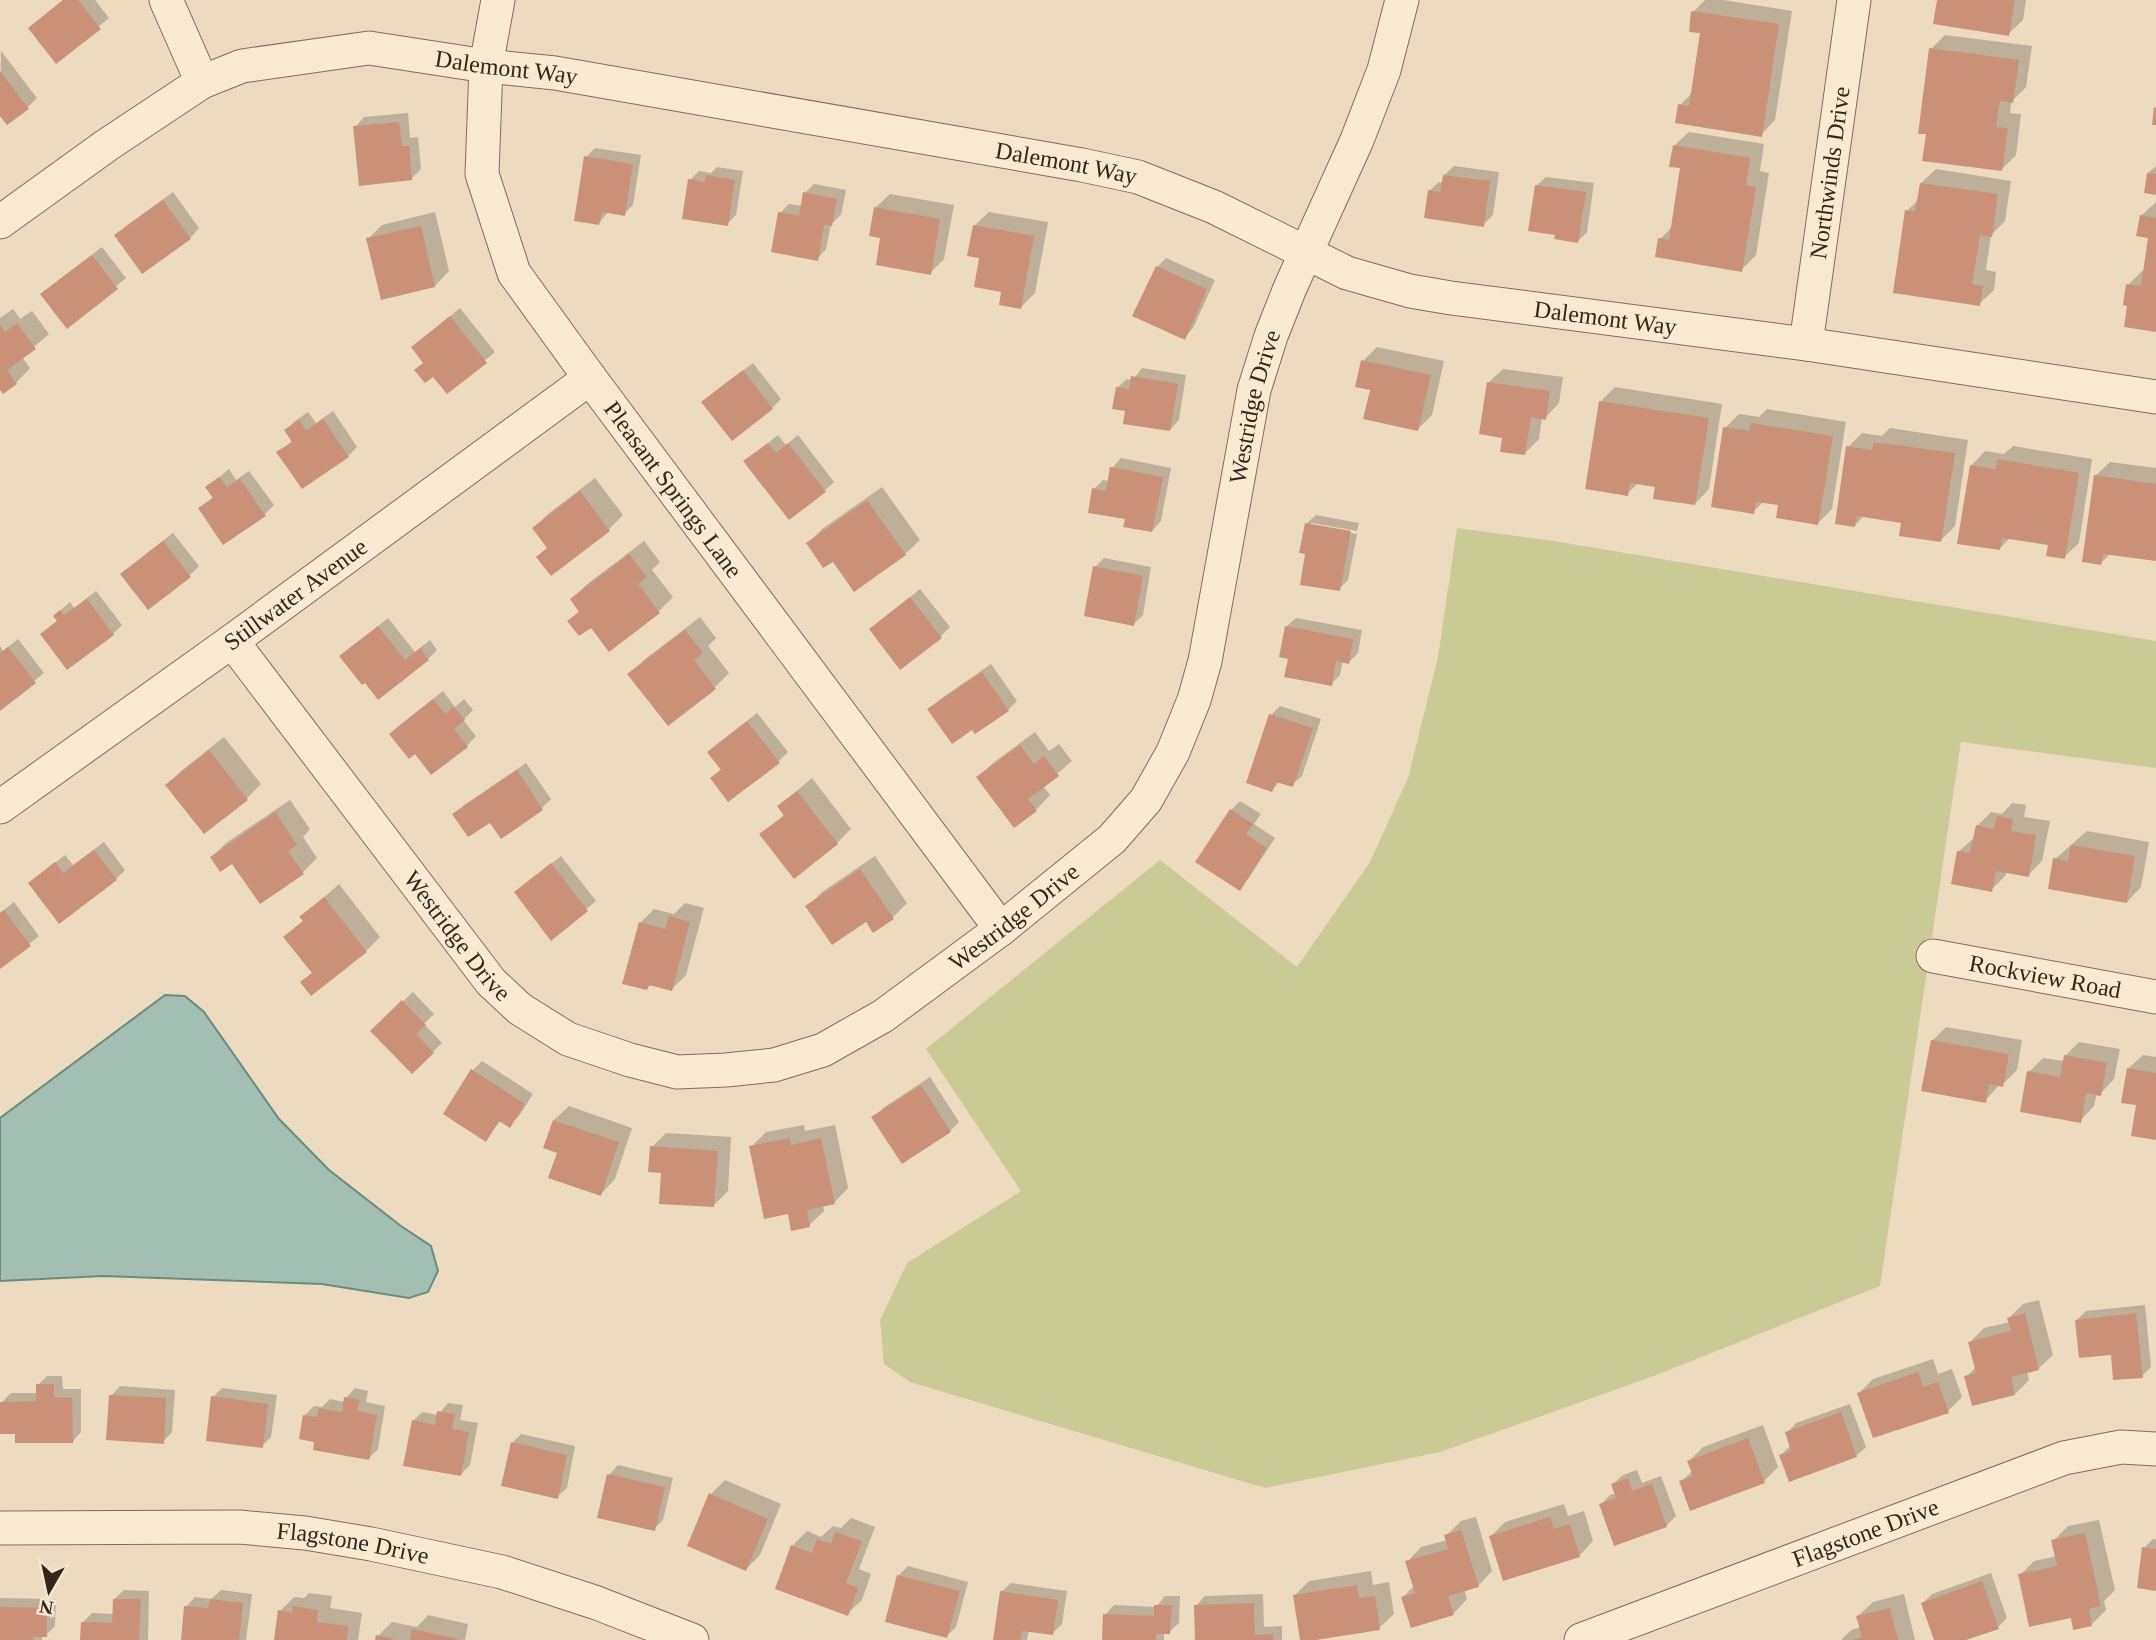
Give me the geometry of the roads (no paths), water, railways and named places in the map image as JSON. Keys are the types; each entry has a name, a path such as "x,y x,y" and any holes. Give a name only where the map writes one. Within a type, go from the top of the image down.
{"street":[{"path":"166,0 202,82"},
{"name":"Pleasant Springs Lane","path":"498,0 486,66 482,174 514,273 1001,929"},
{"name":"Westridge Drive","path":"232,641 491,982 520,1009 568,1039 630,1060 677,1072 774,1065 823,1050 883,1016 1001,929 1112,839 1146,800 1173,752 1194,700 1205,661 1254,390 1290,288 1384,70 1402,0"},
{"name":"Northwinds Drive","path":"1806,344 1854,0"},
{"name":"Dalemont Way","path":"0,222 107,145 202,82 242,66 369,48 623,84 1138,177 1214,207 1347,273 1410,290 1451,298 1806,344 2156,397"},
{"name":"Stillwater Avenue","path":"0,807 232,641 590,378"},
{"name":"Rockview Road","path":"1933,957 2156,997"},
{"name":"Flagstone Drive","path":"1581,1640 2064,1458 2121,1447 2156,1449"},
{"name":"Flagstone Drive","path":"0,1528 239,1527 318,1535 502,1572 597,1603 692,1640"}]}
